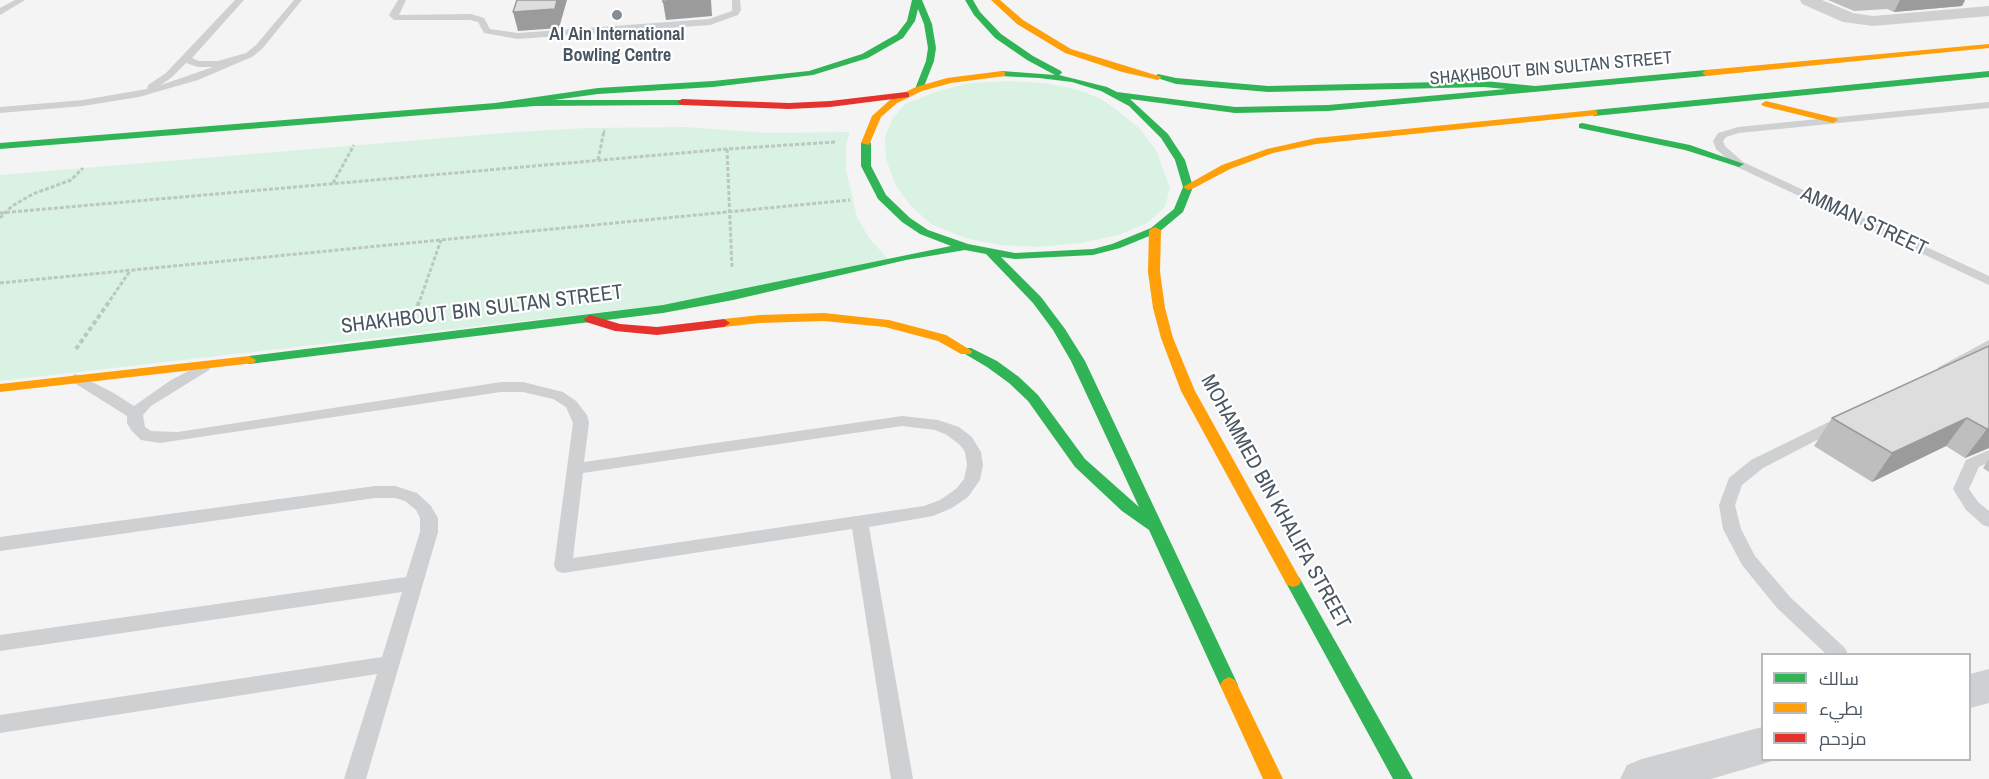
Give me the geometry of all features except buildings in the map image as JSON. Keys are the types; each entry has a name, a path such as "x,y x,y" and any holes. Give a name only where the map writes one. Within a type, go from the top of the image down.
{"main road":[{"path":"917,0 928,24 932,48 930,61 919,89"},
{"path":"496,106 598,91 713,84 810,73 866,56 900,36 911,21 917,0"},
{"path":"969,0 986,24 1012,47 1073,80 1118,95 1144,114 1165,136 1180,160 1188,187 1179,210 1155,230 1137,239 1093,252 1042,256 990,252 965,247 924,232 906,220 882,197 866,166 866,140 877,116 894,101 919,89 950,80 1002,74 1039,75 1073,80"},
{"path":"995,0 1020,22 1068,51 1125,70 1176,81 1268,89 1484,84 1537,89"},
{"name":"SHAKHBOUT BIN SULTAN STREET","path":"1118,95 1213,108 1274,110 1328,108 1989,46"},
{"path":"1188,187 1226,167 1270,151 1316,141 1989,74"},
{"path":"1830,89 1822,98 1824,109 1833,120"},
{"path":"0,146 496,106 611,101 789,106 830,104 906,95"},
{"path":"1737,99 1833,120"},
{"path":"1545,119 1655,139 1739,164"},
{"name":"MOHAMMED BIN KHALIFA STREET","path":"1155,230 1154,272 1159,308 1167,338 1188,391 1403,779"},
{"name":"SHAKHBOUT BIN SULTAN STREET","path":"0,388 590,319 733,296 886,261 965,247"},
{"path":"990,252 1037,300 1059,329 1078,361 1273,779"},
{"path":"590,319 620,328 657,331 759,319 824,316 885,323 942,339 992,364 1014,380 1038,405 1080,463 1127,507 1157,528"}],"street":[{"path":"1808,0 1849,18 1873,21 1989,11"},
{"path":"1971,691 1989,686"},
{"path":"1642,779 1761,746"}],"lane":[{"path":"0,12 21,0"},
{"path":"140,94 169,75 240,0"},
{"path":"0,110 83,104 140,94 195,78 240,59 259,48 298,0"},
{"path":"402,0 393,15 396,18 408,20 471,17 481,20 487,31 518,36 711,22 735,13 736,0"},
{"path":"187,56 191,62 207,64 240,59"},
{"path":"1739,164 1720,147 1718,141 1722,135 1738,130 1989,105"},
{"name":"AMMAN STREET","path":"1739,164 1989,281"},
{"path":"1926,377 1989,344"},
{"path":"210,365 160,392 135,414 135,423 139,430 147,436 178,437 480,390 523,387 558,395 571,404 579,415 581,423 575,469 563,566 927,512 946,504 962,493 972,480 975,465 973,452 966,441 938,424 902,421 575,469"},
{"path":"75,379 135,414"},
{"path":"1837,653 1784,603 1748,560 1732,529 1727,505 1735,482 1757,464 1862,410"},
{"path":"1989,455 1972,464 1960,489 1972,506 1989,521"},
{"path":"0,544 375,492 395,492 411,497 423,506 429,518 429,532 355,779"},
{"path":"859,521 902,779"},
{"path":"0,643 414,583"},
{"path":"0,724 389,664"}],"path":[{"path":"333,184 370,116"},
{"path":"0,218 2,213 33,194 71,180 109,138"},
{"path":"2,213 727,149 866,140"},
{"path":"727,149 733,296"},
{"path":"0,283 882,197"},
{"path":"405,342 441,240"},
{"path":"54,382 130,270"}],"green space":[{"path":"1008,81 1044,83 1079,90 1101,99 1117,110 1139,128 1156,150 1170,188 1165,207 1147,223 1118,235 1081,243 1038,247 1000,245 965,238 931,224 911,206 896,186 886,159 885,136 893,118 905,104 935,92 970,83"},
{"path":"685,127 767,133 850,132 846,145 846,170 857,217 869,238 889,260 706,300 0,381 0,175 515,132 587,128"}],"traffic: fast":[{"path":"496,106 598,91 713,84 810,73 865,56 900,36 911,21 916,0"},
{"path":"918,0 928,24 932,48 930,61 919,89"},
{"path":"969,0 977,13 998,36 1030,58 1058,73"},
{"path":"1117,95 1235,110 1328,108 1706,73"},
{"path":"866,143 866,166 882,197 906,220 924,232 965,247 1015,256 1093,252 1116,246 1155,230 1179,210 1188,187 1180,160 1165,136 1132,104 1104,89 1073,80 1039,75 1002,74"},
{"path":"1594,113 1989,74"},
{"path":"1158,77 1176,81 1268,89 1484,84 1537,89"},
{"path":"0,146 535,103 682,102"},
{"path":"1582,126 1687,147 1739,164"},
{"path":"249,360 663,309 733,296 906,257 965,247"},
{"path":"990,252 1037,300 1059,329 1078,361 1229,685"},
{"path":"966,351 992,364 1014,380 1033,398 1080,463 1127,507 1157,528"},
{"path":"1293,581 1403,779"}],"traffic: slow":[{"path":"995,0 1020,22 1068,51 1125,70 1158,77"},
{"path":"1706,73 1989,46"},
{"path":"866,143 877,116 894,101 919,89 950,80 1002,74"},
{"path":"1766,104 1833,120"},
{"path":"1188,187 1226,167 1270,151 1316,141 1594,113"},
{"path":"1155,230 1154,272 1159,308 1167,338 1188,391 1293,581"},
{"path":"724,323 760,319 824,317 885,323 942,338 966,351"},
{"path":"0,388 249,360"},
{"path":"1229,685 1273,779"}],"traffic: jam":[{"path":"682,102 789,106 830,104 906,95"},
{"path":"590,319 619,328 657,331 724,323"}],"place":[{"name":"Al Ain International Bowling Centre","path":"617,15"}]}
